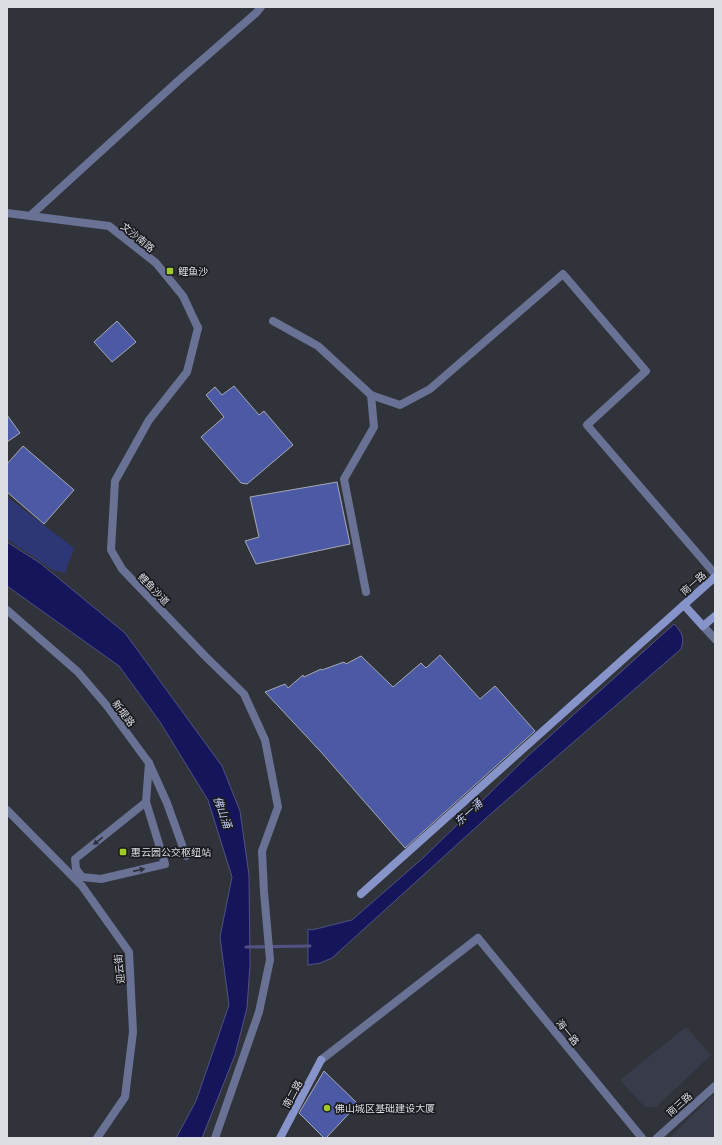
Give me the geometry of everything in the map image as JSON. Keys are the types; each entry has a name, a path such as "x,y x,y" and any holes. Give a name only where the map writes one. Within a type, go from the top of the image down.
{"main road":[{"name":"南一路","path":"361,894 684,605 715,575"},
{"path":"684,605 703,626 715,616"},
{"name":"南二路","path":"280,1138 321,1060"}],"street":[{"path":"30,216 178,80 256,13 261,7"},
{"name":"文沙南路","path":"7,213 109,226 156,263 183,296 198,328"},
{"path":"273,321 318,346 371,395 400,405 430,389 563,274 646,371 587,425 715,575"},
{"name":"鲤鱼沙道","path":"198,328 187,372 149,420 115,481 112,550 122,569 206,657 244,694 265,740 278,807 262,852 270,960 259,1012 215,1138"},
{"path":"366,592 344,479 374,428 371,395"},
{"name":"新堤路","path":"7,610 78,672 107,706 149,763 167,803 186,856"},
{"path":"703,626 715,639"},
{"path":"146,802 75,859 76,869 82,877 101,879 165,864 146,802 149,763"},
{"name":"迎云街","path":"7,810 82,886 129,952 133,1032 125,1097 97,1138"},
{"name":"海一路","path":"321,1060 478,938 642,1138"},
{"name":"南三路","path":"657,1138 715,1086"}],"shaded area":[{"path":"7,497 74,548 65,573 53,570 7,539"},
{"path":"686,1027 711,1055 656,1107 645,1107 620,1080"},
{"path":"715,1093 715,1138 669,1138"}],"water":[{"name":"佛山涌","path":"7,542 40,563 125,633 222,766 240,811 249,875 250,965 247,1008 235,1055 202,1138 176,1138 196,1101 229,1005 220,937 232,877 208,800 160,722 119,666 7,586"},
{"path":"674,624 683,638 681,649 494,811 332,958 320,963 308,965 308,929 312,930 352,920 423,858 529,755"}],"building":[{"path":"117,321 136,342 112,362 94,342"},
{"path":"234,386 259,415 264,411 293,445 247,484 241,483 201,437 224,417 206,395 215,387 222,395"},
{"path":"7,415 20,433 7,442"},
{"path":"23,446 74,490 44,524 7,492 7,464"},
{"path":"337,482 350,544 256,564 245,541 259,537 250,497"},
{"path":"440,655 480,699 495,686 535,731 405,848 321,752 265,692 285,684 288,688 303,675 304,677 321,669 322,670 344,662 346,664 361,656 393,687 421,663 426,668"},
{"name":"佛山城区基础建设大厦","path":"324,1071 358,1104 326,1138 324,1138 299,1113"}],"waterway":[{"name":"东一涌","path":"246,947 310,946"}],"place":[{"name":"鲤鱼沙","path":"170,271"},
{"name":"惠云园公交枢纽站","path":"123,852"},
{"name":"佛山城区基础建设大厦","path":"327,1108"}]}
